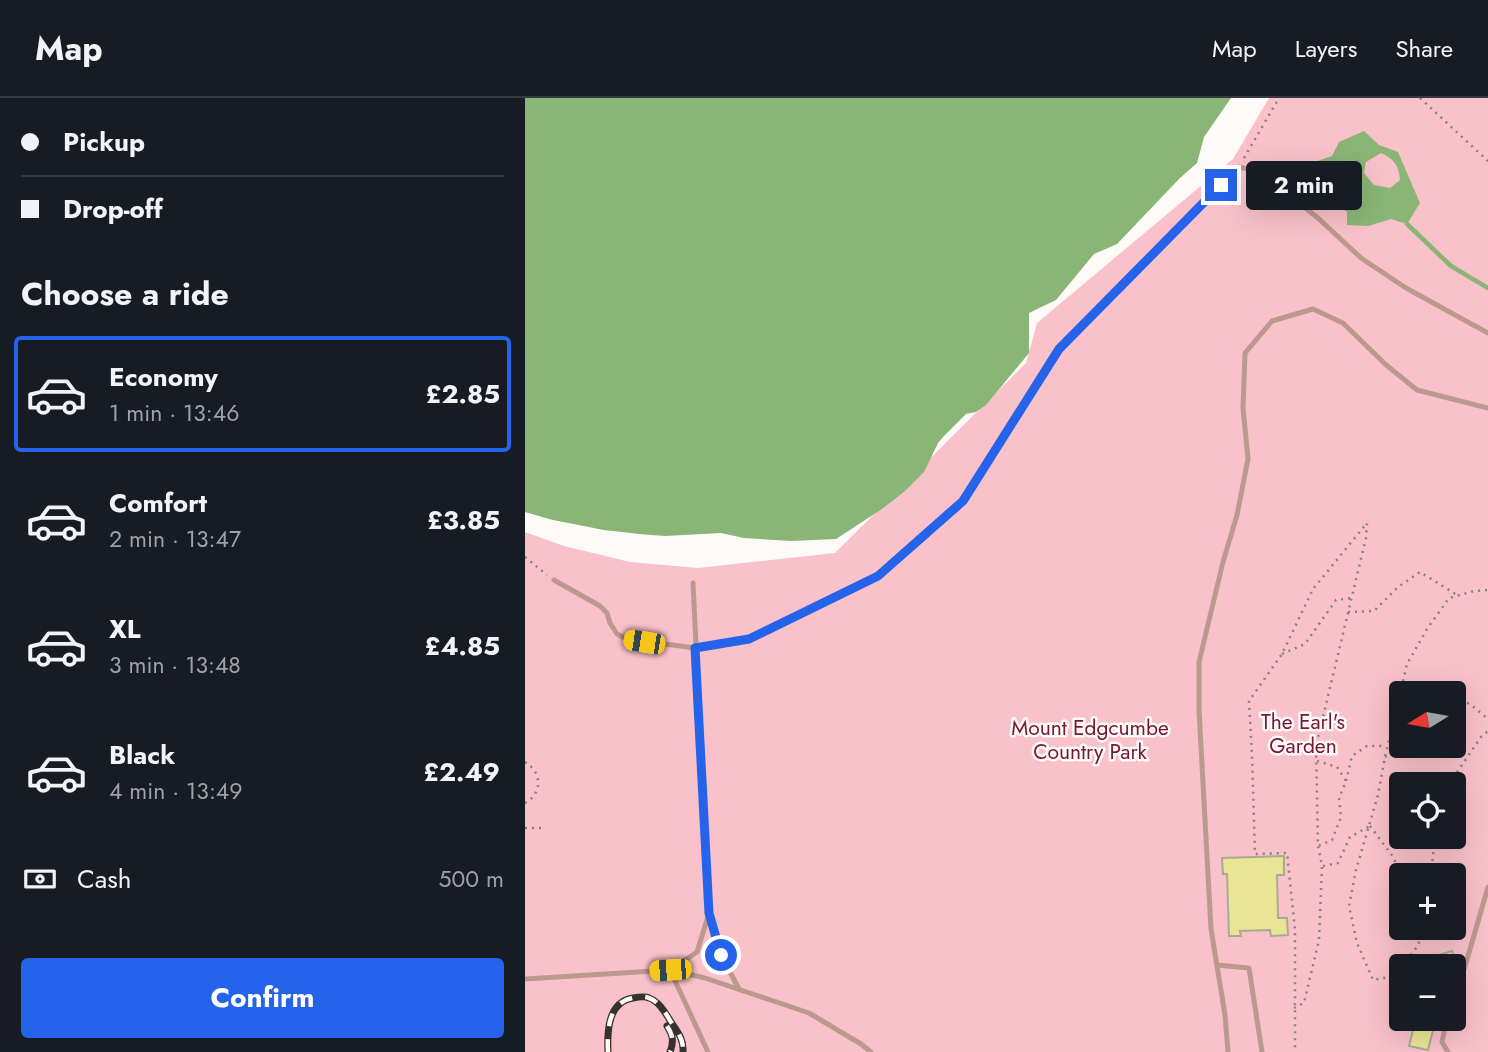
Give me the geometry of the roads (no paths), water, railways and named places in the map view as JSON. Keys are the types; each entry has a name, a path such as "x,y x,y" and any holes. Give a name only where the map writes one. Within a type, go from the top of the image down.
{"lane":[{"path":"554,580 600,606 607,613 617,634 627,639 695,648 749,639 878,576 963,501 1059,349 1239,167 1259,172 1318,218 1361,258 1394,281 1488,333"},
{"path":"1227,1052 1225,1015 1211,929 1199,710 1199,662 1237,515 1248,459 1243,408 1245,353 1272,321 1313,309 1343,323 1385,364 1417,390 1488,408"},
{"path":"693,583 709,913 721,955 739,989"},
{"path":"1466,963 1488,887"},
{"path":"670,970 697,952 709,913"},
{"path":"1217,965 1249,968 1262,1052"},
{"path":"670,970 708,1052"},
{"path":"525,979 670,970 705,978 809,1013 871,1052"},
{"path":"1444,1031 1442,1042 1448,1052"}],"waterway":[{"path":"1407,224 1451,266 1488,288"}],"railway":[{"path":"608,1052 609,1027 614,1011 625,1001 643,997 656,1002 664,1012 680,1036 683,1052"},
{"path":"667,1026 672,1039 670,1052"}],"park label":[{"name":"The Earl's Garden","path":"1303,734"},
{"name":"Mount Edgcumbe Country Park","path":"1090,740"}]}
